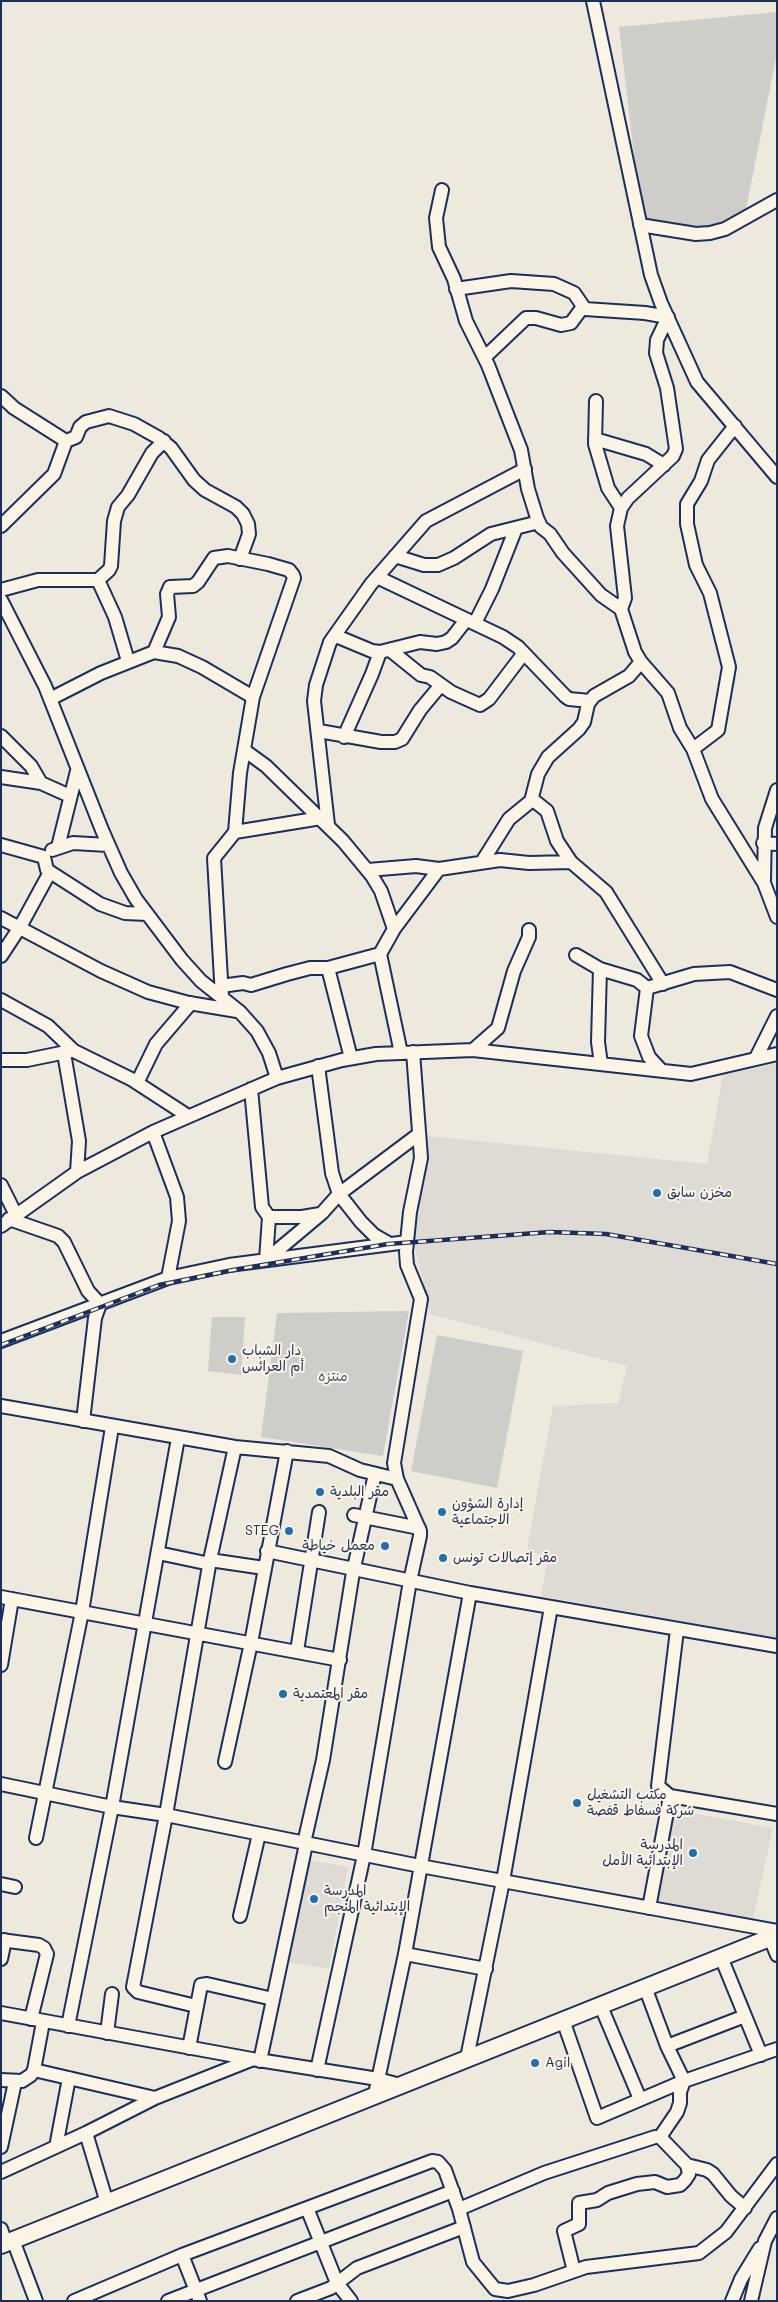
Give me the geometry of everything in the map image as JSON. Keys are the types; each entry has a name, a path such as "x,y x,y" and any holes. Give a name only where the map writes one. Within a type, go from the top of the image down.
{"main road":[{"path":"5,2239 107,2203 377,2086 400,2085 774,1935"}],"street":[{"path":"593,1 650,275 697,382 777,477"},
{"path":"442,190 436,218 439,247 456,288 466,321 484,357 521,450 532,504 539,522 601,595 620,609 641,662 668,693 680,728 693,749 712,799 764,883 777,917"},
{"path":"640,225 696,234 710,233 724,229 777,200"},
{"path":"456,288 511,281 554,284 574,293 582,308"},
{"path":"582,308 645,313 668,317"},
{"path":"484,357 526,318 536,318 561,325 571,323 582,308"},
{"path":"620,609 625,598 617,526 622,508 628,498 673,456 676,449 668,388 656,353 657,340 668,317"},
{"path":"1,396 14,408 66,441"},
{"path":"596,401 595,439 602,474 608,488 622,508"},
{"path":"1,526 54,474 66,441 76,437 80,427 86,422 109,416 134,424 164,441 194,480 205,490 236,507 243,514 248,524 248,534 240,559"},
{"path":"693,749 718,730 729,667 710,593 696,565 687,524 687,504 701,481 708,460 735,426"},
{"path":"595,439 646,454 664,465"},
{"path":"1,590 38,580 98,580 110,570 114,521 118,508 128,495 152,453 164,441"},
{"path":"325,821 314,700 316,686 327,649 377,577 426,521 525,469"},
{"path":"395,556 424,565 438,565 454,558 491,534 539,522"},
{"path":"336,636 372,651 385,651 420,642 437,644 446,642 471,621 492,589 516,528"},
{"path":"154,652 169,617 167,594 170,588 193,586 198,582 214,558 228,556 289,570 294,578 253,697 244,750 236,832 214,858 221,992"},
{"path":"377,577 504,637 524,653 569,699 590,701"},
{"path":"98,580 115,617 128,661"},
{"path":"1,600 5,616 33,661 50,699 77,771 121,873 147,914 182,960 201,981 221,992 257,1031 270,1053 277,1078"},
{"path":"385,651 411,669 436,680 440,686 480,704 486,703 524,653"},
{"path":"344,736 372,674 385,651"},
{"path":"50,699 128,661 154,652 178,656 202,666 253,697"},
{"path":"482,862 510,819 532,799 538,774 548,756 579,729 584,722 590,701 602,691 629,676 641,662"},
{"path":"318,731 381,742 394,742 402,739 420,710 440,686"},
{"path":"1,736 31,766 41,784"},
{"path":"244,750 266,766 325,821 368,870 381,891 394,929"},
{"path":"58,847 77,771"},
{"path":"4,776 41,784 70,796"},
{"path":"764,883 763,843 769,810 777,790"},
{"path":"532,799 547,811 557,842 571,862 606,892 662,984"},
{"path":"236,832 325,821"},
{"path":"44,857 58,847 73,843 108,845"},
{"path":"763,843 777,844"},
{"path":"1,845 44,857"},
{"path":"44,857 44,864 50,872 100,904 125,913 147,914"},
{"path":"368,870 416,866 439,870 500,860 529,863 571,862"},
{"path":"317,2070 364,1855 410,1581 420,1536 419,1528 394,1471 394,1455 421,1299 407,1265 407,1242 410,1212 421,1158 407,1052 380,954 394,929 439,870"},
{"path":"1,956 20,927 50,872"},
{"path":"1,918 101,971 148,992 191,1003 240,1012"},
{"path":"473,1050 498,1028 514,972 530,937 529,930"},
{"path":"221,992 243,983 251,985 310,968 328,968 380,954"},
{"path":"576,955 600,969 636,980 647,988"},
{"path":"328,968 350,1058"},
{"path":"600,969 598,1042 601,1064"},
{"path":"647,988 694,974 730,972 777,990"},
{"path":"647,988 641,1036 646,1052 660,1070"},
{"path":"1,1000 48,1026 69,1052 136,1083 188,1116"},
{"path":"136,1083 156,1044 191,1003"},
{"path":"756,1058 777,1016"},
{"path":"9,1220 77,1172 154,1132 277,1078 350,1058 376,1054 473,1050 691,1074 712,1071 777,1054"},
{"path":"1,1060 27,1060 69,1052"},
{"path":"69,1052 79,1141 77,1172"},
{"path":"318,1066 332,1173 339,1194 360,1222 374,1235 388,1243"},
{"path":"251,1089 262,1208 269,1217 266,1260"},
{"path":"154,1132 176,1197 179,1221 168,1278"},
{"path":"266,1260 322,1213 339,1194 419,1134"},
{"path":"1,1185 9,1220"},
{"path":"269,1217 302,1217 322,1213"},
{"path":"9,1220 58,1236 64,1242 88,1290 100,1304"},
{"path":"1,1341 73,1312 100,1304 168,1278 266,1260 407,1242"},
{"path":"83,1421 95,1318 100,1304"},
{"path":"1,1406 234,1447 270,1452 286,1451 328,1456 360,1470 397,1479"},
{"path":"36,1838 82,1612 112,1426"},
{"path":"68,2026 146,1626 178,1438"},
{"path":"196,2006 138,1992 133,1987 166,1815 210,1562 234,1447"},
{"path":"224,1762 251,1642 286,1451"},
{"path":"256,2060 273,1999 323,1760 354,1568 360,1516 375,1474"},
{"path":"297,1651 319,1512"},
{"path":"360,1516 419,1528"},
{"path":"267,1551 470,1593 777,1646"},
{"path":"158,1553 210,1562 264,1568"},
{"path":"1,2013 317,2070 377,2086 405,1954 470,1593"},
{"path":"1,1664 7,1598 146,1626 251,1642 340,1660"},
{"path":"467,2058 503,1881 551,1607"},
{"path":"677,1630 657,1780 662,1791 670,1796 777,1814"},
{"path":"1,1784 420,1866 650,1908 774,1935 777,1955"},
{"path":"650,1908 670,1796"},
{"path":"240,1916 258,1834"},
{"path":"1,1884 15,1887"},
{"path":"1,1960 3,1940 39,1945 44,1948 47,1954 37,2021 34,2070 27,2079 15,2082 1,2080"},
{"path":"405,1954 486,1969"},
{"path":"721,1957 761,2055"},
{"path":"189,2048 200,1987 204,1983 273,1999"},
{"path":"645,1987 667,2046 684,2081 677,2112 660,2138"},
{"path":"108,2033 112,1994"},
{"path":"600,2004 640,2099"},
{"path":"667,2046 745,2016"},
{"path":"564,2020 597,2118 684,2081 777,2049"},
{"path":"1,2172 86,2134 155,2098 256,2060"},
{"path":"34,2070 155,2098"},
{"path":"56,2147 69,2078"},
{"path":"1,2147 15,2082"},
{"path":"86,2134 107,2203"},
{"path":"459,2209 544,2173 655,2136 660,2138 687,2165 707,2170 713,2174 745,2208"},
{"path":"74,2301 182,2255 432,2161 442,2165 453,2191 473,2262 495,2289 508,2291 611,2262 699,2253 722,2236 777,2164"},
{"path":"574,2271 564,2231 579,2224 579,2203 597,2200 608,2193 637,2184 655,2182 667,2187 680,2185 689,2174 687,2165"},
{"path":"168,2301 198,2295 320,2241 453,2191"},
{"path":"307,2208 337,2283 351,2301"},
{"path":"732,2301 741,2279 777,2218"},
{"path":"297,2301 337,2283 357,2268 464,2227"},
{"path":"5,2239 36,2301"},
{"path":"752,2301 765,2241"},
{"path":"182,2255 198,2295"}],"shaded area":[{"path":"777,1063 777,1638 541,1596 548,1558 527,1549 553,1406 618,1403 627,1366 430,1314 410,1225 428,1136 707,1164 723,1075"},
{"path":"675,1810 773,1828 752,1923 657,1903"},
{"path":"304,1859 348,1867 329,1969 286,1962"}],"green space":[{"path":"777,12 777,53 746,209 704,232 638,220 634,155 619,27"},
{"name":"منتزه","path":"409,1311 383,1456 261,1437 277,1313"},
{"path":"212,1317 245,1317 241,1375 208,1371"},
{"path":"437,1335 523,1351 497,1488 411,1471"}],"railway":[{"path":"1,1345 159,1285 233,1270 388,1244 550,1232 606,1234 777,1264"}],"place":[{"name":"مخزن سابق","path":"657,1193"},
{"name":"دار الشباب أم العرائس","path":"232,1359"},
{"name":"مقر البلدية","path":"320,1492"},
{"name":"إدارة الشؤون الاجتماعية","path":"442,1512"},
{"name":"STEG","path":"289,1531"},
{"name":"معمل خياطة","path":"385,1546"},
{"name":"مقر إتصالات تونس","path":"443,1558"},
{"name":"مقر المعتمدية","path":"283,1694"},
{"name":"مكتب التشغيل شركة فسفاط قفصة","path":"577,1803"},
{"name":"المدرسة الإبتدائية الأمل","path":"693,1853"},
{"name":"المدرسة الإبتدائية المنجم","path":"314,1899"},
{"name":"Agil","path":"535,2063"}]}
